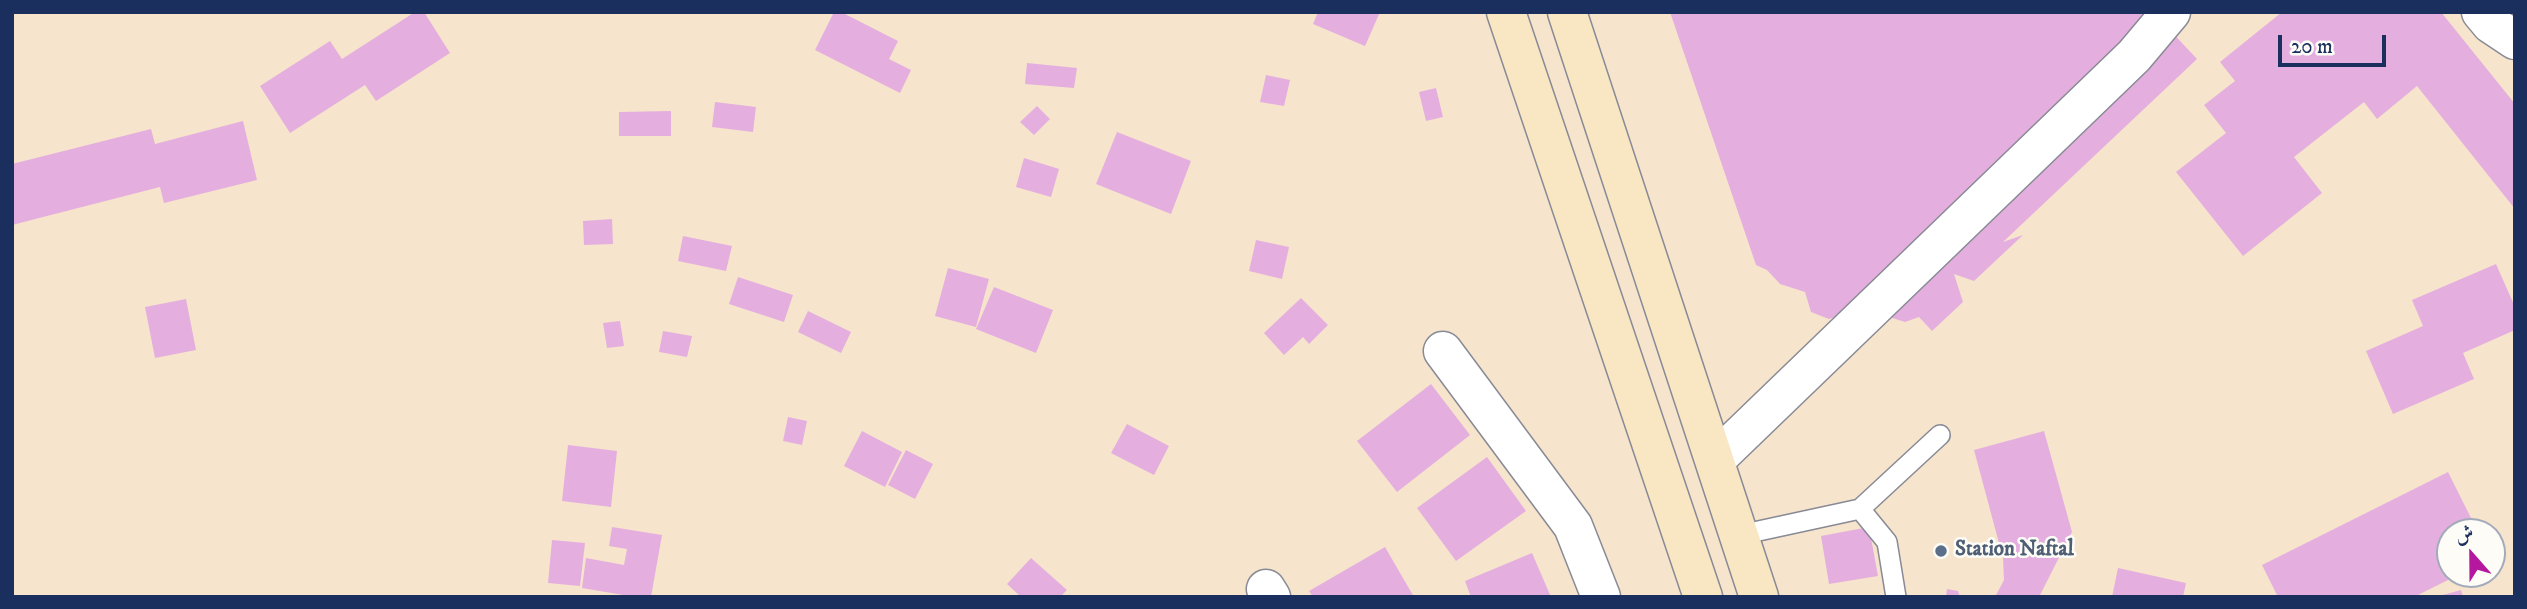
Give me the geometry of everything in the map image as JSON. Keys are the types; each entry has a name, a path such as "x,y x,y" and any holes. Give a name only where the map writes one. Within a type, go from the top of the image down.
{"main road":[{"path":"1506,12 1703,597"},
{"path":"1566,12 1759,597"}],"street":[{"path":"1715,460 2134,56 2171,12"},
{"path":"2481,12 2491,24 2515,40"},
{"path":"1443,351 1573,526 1601,597"}],"lane":[{"path":"1740,535 1860,509 1940,435"},
{"path":"1860,509 1887,542 1896,597"}],"building":[{"path":"415,12 424,12 450,53 376,101 365,85 290,133 260,86 330,41 342,59"},
{"path":"834,12 841,12 898,41 889,59 911,70 900,93 815,50"},
{"path":"1318,12 1380,12 1365,46 1313,24"},
{"path":"1670,12 2153,12 2197,59 2003,242 2023,235 1974,281 1954,274 1963,302 1932,331 1919,317 1905,322 1861,308 1829,319 1811,312 1805,292 1780,284 1767,270 1756,265"},
{"path":"2282,12 2441,12 2515,104 2515,209 2417,86 2377,119 2364,102 2294,157 2322,193 2243,256 2176,172 2226,133 2204,105 2235,81 2220,62"},
{"path":"1027,63 1077,68 1074,88 1025,84"},
{"path":"1266,75 1290,80 1284,106 1260,102"},
{"path":"1436,88 1443,117 1426,121 1419,92"},
{"path":"715,102 756,107 753,132 712,127"},
{"path":"1037,106 1050,119 1034,135 1020,122"},
{"path":"671,111 671,136 619,136 619,112"},
{"path":"243,121 257,180 164,203 160,187 12,225 12,164 151,129 155,144"},
{"path":"1117,132 1191,161 1171,214 1096,184"},
{"path":"1024,158 1059,169 1051,197 1016,187"},
{"path":"612,219 613,244 584,245 583,221"},
{"path":"683,236 732,246 726,271 678,261"},
{"path":"1256,240 1289,247 1282,279 1249,271"},
{"path":"2496,264 2515,307 2515,330 2463,353 2474,379 2393,414 2366,351 2423,326 2412,300"},
{"path":"948,268 989,279 976,327 935,316"},
{"path":"738,277 793,295 784,322 729,304"},
{"path":"994,287 1053,310 1036,353 976,329"},
{"path":"1301,298 1328,325 1309,344 1303,337 1284,355 1264,333"},
{"path":"186,299 196,350 155,358 145,307"},
{"path":"808,311 851,332 841,353 798,332"},
{"path":"620,321 624,346 607,348 603,323"},
{"path":"663,331 692,336 687,357 659,352"},
{"path":"1431,384 1470,435 1397,492 1357,441"},
{"path":"788,417 807,421 802,445 783,441"},
{"path":"1127,424 1169,446 1154,475 1111,453"},
{"path":"862,431 902,452 885,487 844,466"},
{"path":"2044,431 2072,532 2039,597 1995,597 2004,580 2003,558 1974,450"},
{"path":"568,445 617,451 611,507 562,501"},
{"path":"906,450 933,464 915,499 888,485"},
{"path":"1487,457 1526,511 1456,561 1417,508"},
{"path":"2448,472 2471,518 2436,518 2436,586 2414,597 2278,597 2262,565"},
{"path":"612,527 662,535 651,597 582,588 586,558 624,565 627,549 609,546"},
{"path":"1869,527 1878,576 1829,584 1821,536"},
{"path":"552,540 585,543 580,586 548,583"},
{"path":"1385,547 1414,597 1313,597 1309,591"},
{"path":"1532,553 1551,597 1471,597 1465,581"},
{"path":"1031,558 1067,590 1060,597 1021,597 1007,584"},
{"path":"2118,568 2186,583 2183,597 2112,597"},
{"path":"1947,589 1958,591 1960,597 1946,597"},
{"path":"2461,590 2463,597 2439,596"}],"place":[{"name":"Station Naftal","path":"1941,551"}]}
